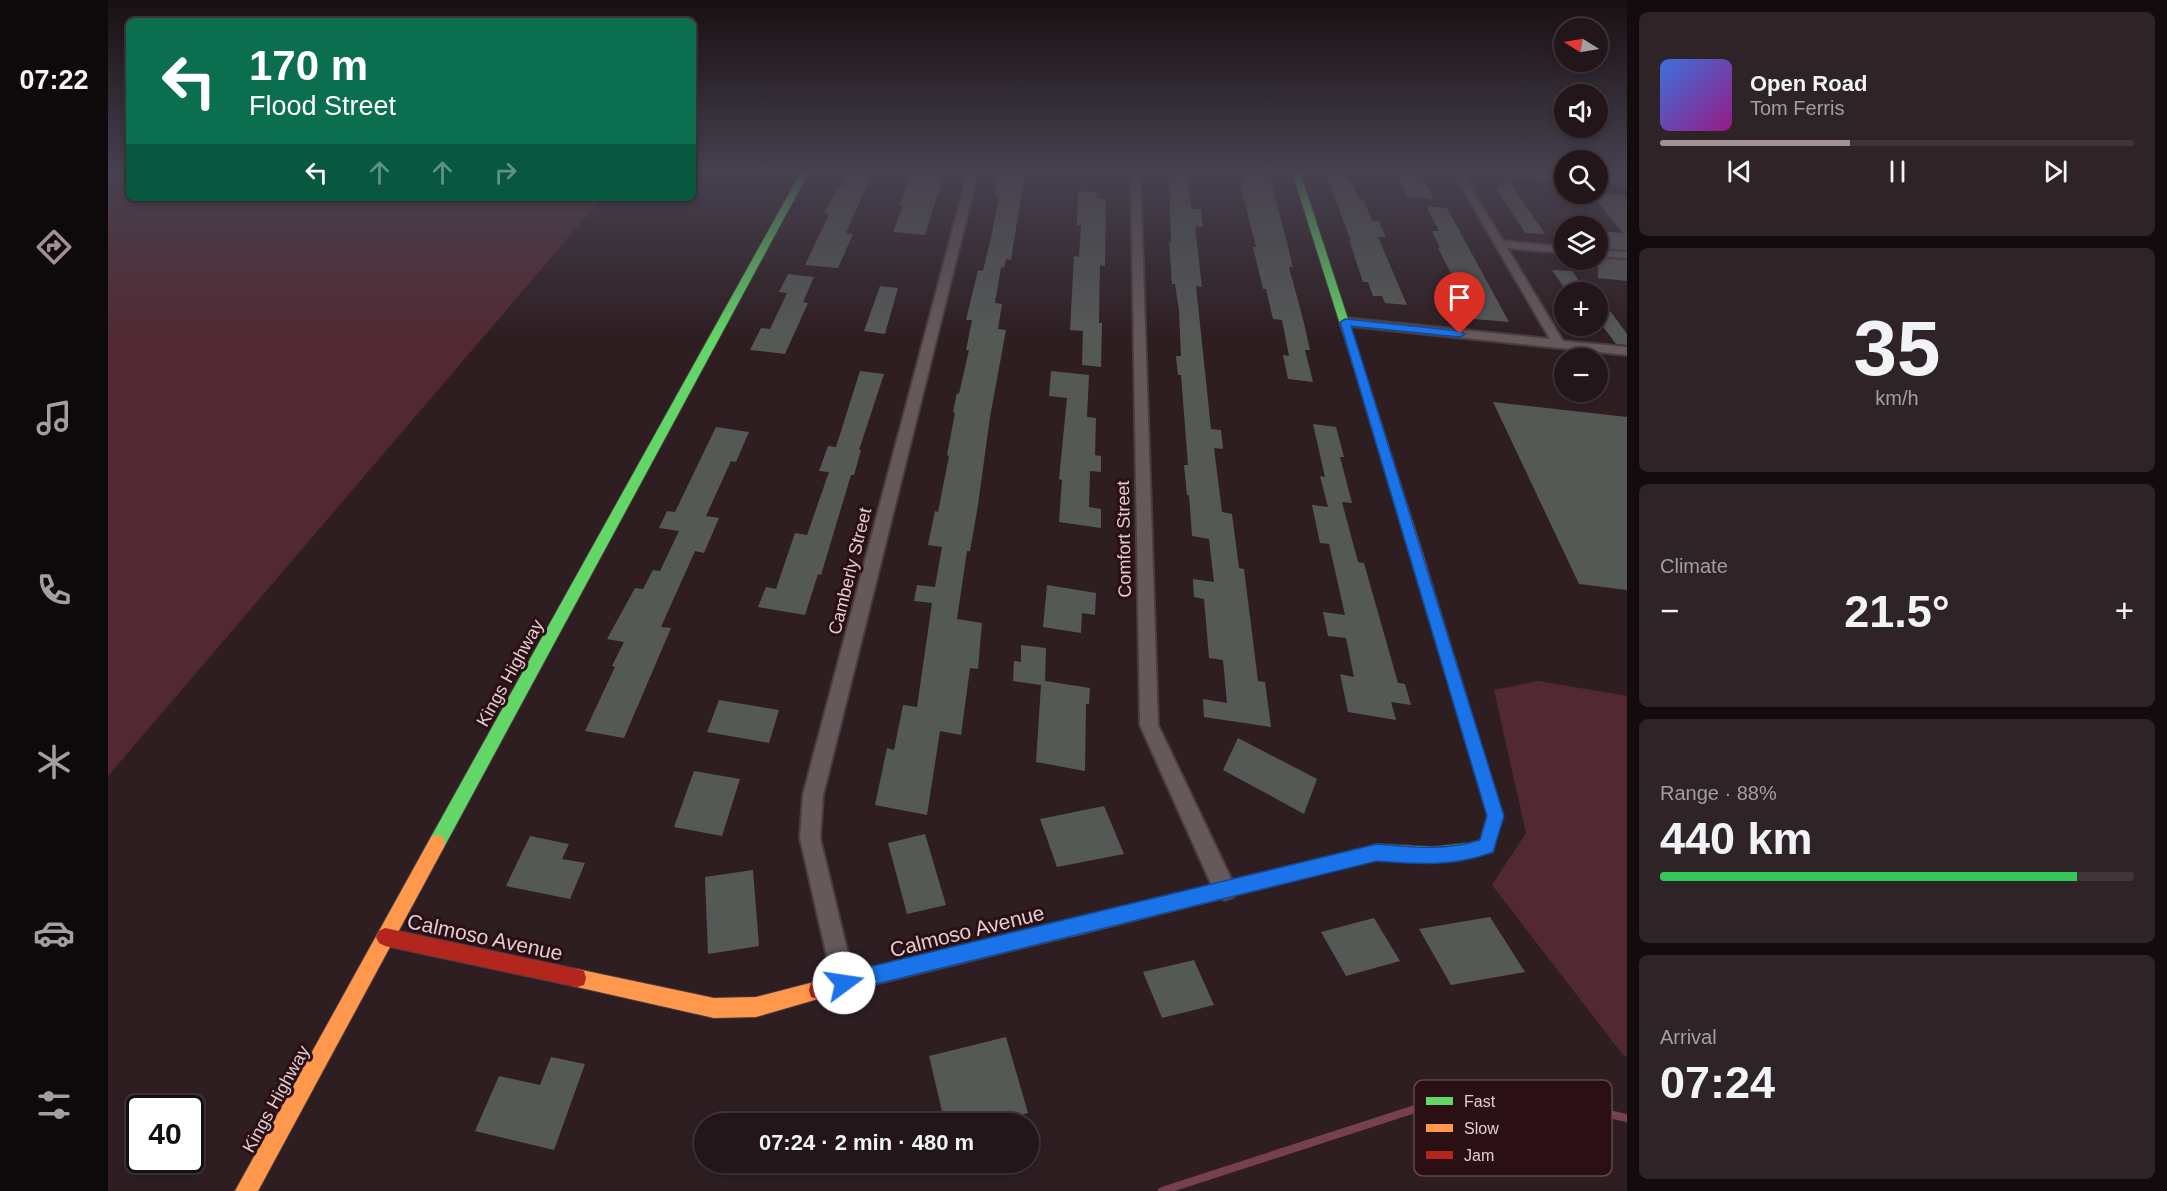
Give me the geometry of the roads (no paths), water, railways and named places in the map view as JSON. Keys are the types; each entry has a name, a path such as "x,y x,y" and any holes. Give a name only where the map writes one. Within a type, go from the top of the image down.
{"street":[{"name":"Kings Highway","path":"246,1191 774,228"},
{"name":"Camberly Street","path":"844,983 810,838 813,795 958,228"},
{"name":"Comfort Street","path":"1136,228 1149,725 1225,889"},
{"path":"1314,228 1345,322 1627,351"},
{"path":"1491,228 1559,344"},
{"path":"1501,244 1554,249"},
{"path":"1608,254 1627,255"},
{"name":"Calmoso Avenue","path":"385,937 714,1008 756,1006 1377,852 1422,856 1461,855 1487,846 1495,816 1345,322"}],"waterway":[{"path":"1162,1191 1414,1109"},
{"path":"1612,1115 1627,1118"}]}
